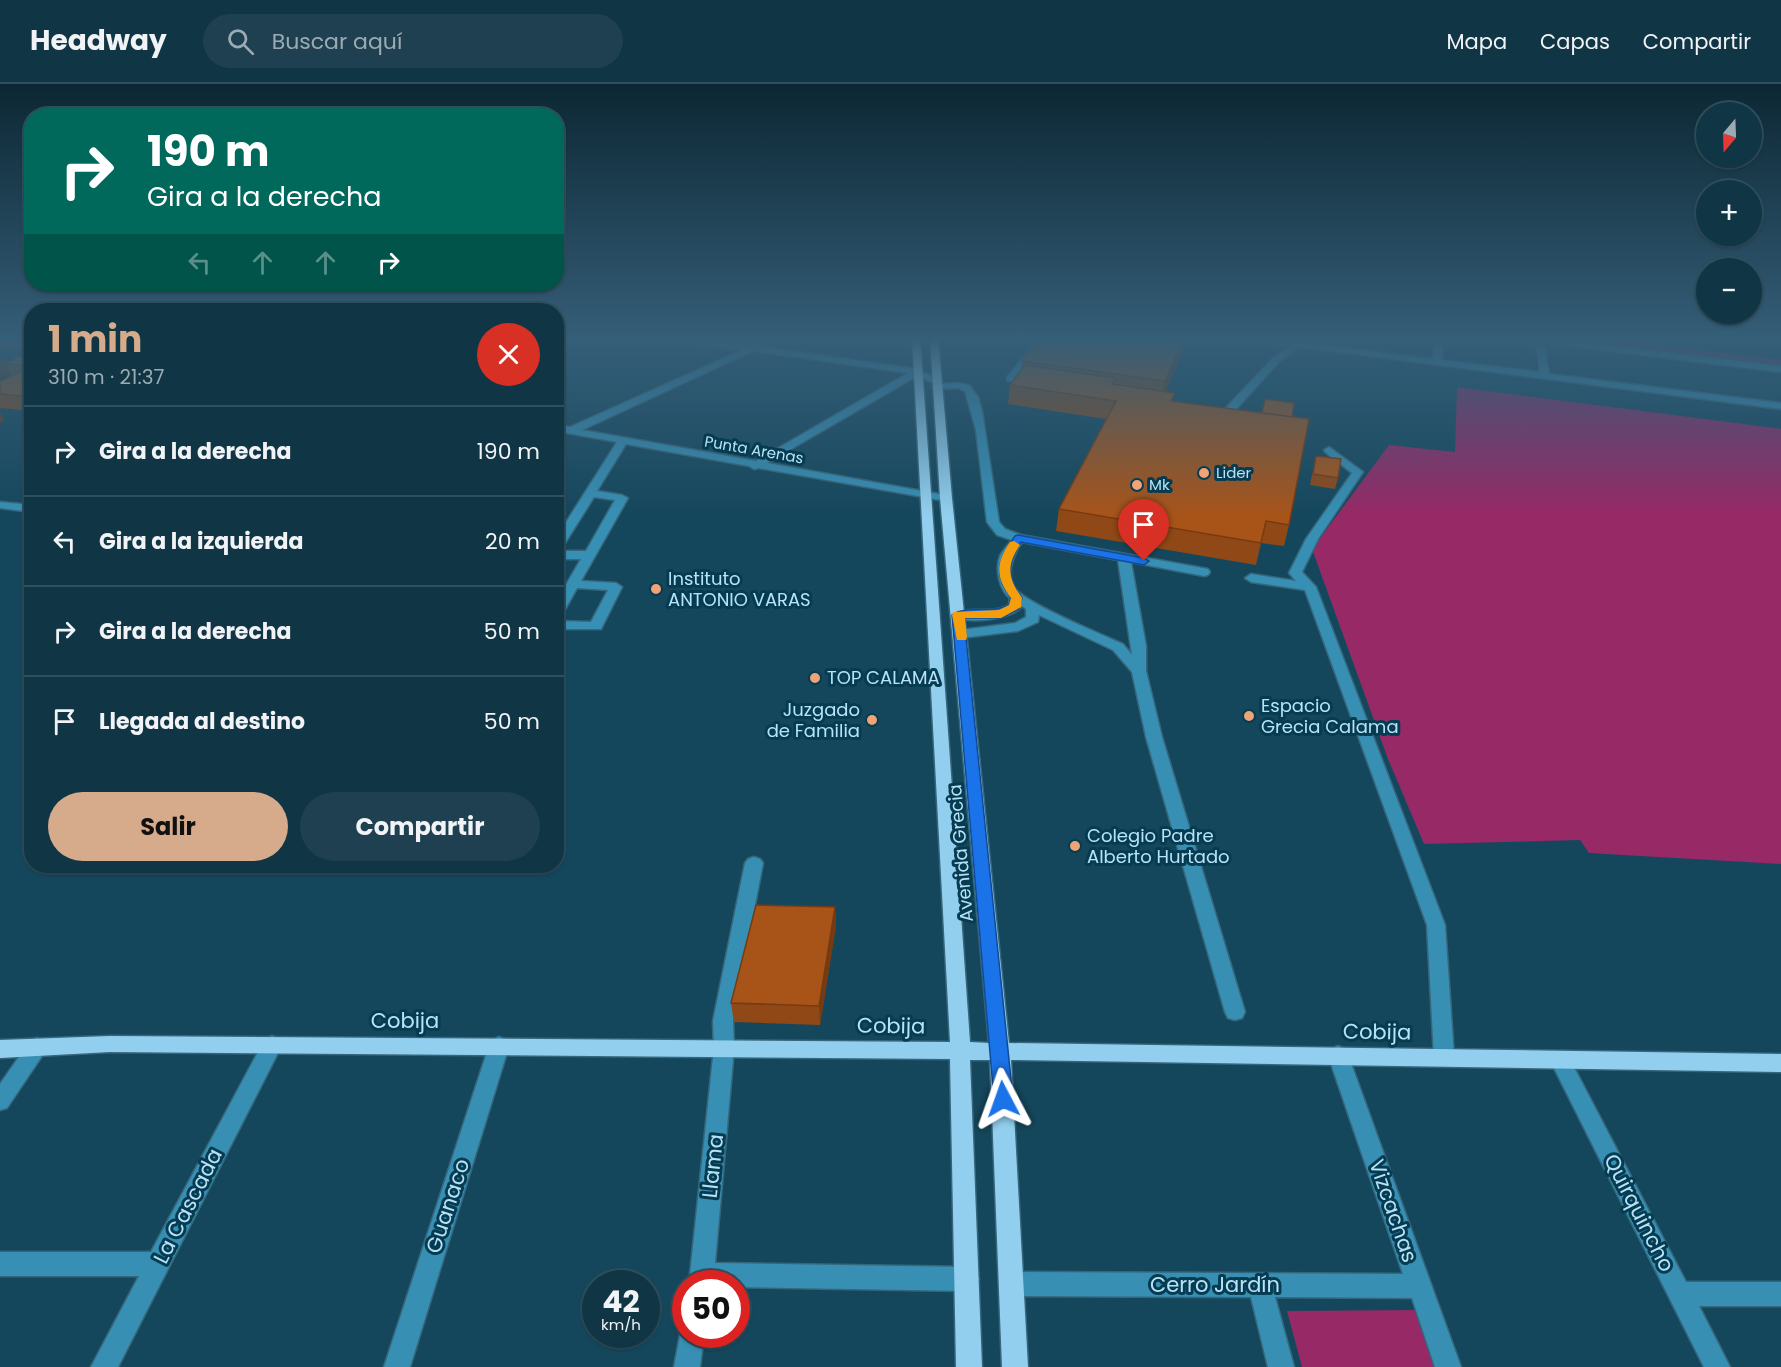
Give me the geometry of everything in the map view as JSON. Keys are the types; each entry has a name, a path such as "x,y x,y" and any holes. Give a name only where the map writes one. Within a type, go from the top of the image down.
{"main road":[{"name":"Avenida Grecia","path":"919,397 958,1004 969,1367"},
{"name":"Avenida Grecia","path":"938,397 1000,1051 1015,1367"},
{"name":"Cobija","path":"0,1049 110,1044 499,1046 1338,1055 1781,1063"}],"street":[{"path":"570,431 645,397"},
{"path":"754,466 874,397"},
{"path":"973,397 978,413 993,522 1001,532 1018,538 1204,572"},
{"path":"1224,416 1241,397"},
{"path":"1712,397 1781,406"},
{"name":"Punta Arenas","path":"564,430 754,466 946,498"},
{"path":"564,535 623,441"},
{"path":"1329,450 1358,472 1301,556 1295,573 1310,587 1436,925 1444,1057"},
{"path":"564,600 622,498 589,493"},
{"path":"0,505 24,508"},
{"path":"1018,538 1006,557 1005,568 1007,585 1017,598 1118,647 1139,671"},
{"path":"564,555 589,555"},
{"path":"1124,558 1139,646 1139,671 1154,737 1235,1012"},
{"path":"1251,578 1310,587"},
{"path":"564,625 597,626 616,587 573,584"},
{"path":"958,615 1001,614 1015,607 1017,598"},
{"path":"961,634 1018,627 1033,619 1032,607"},
{"name":"Llama","path":"702,1270 724,1048 723,1021 754,863"},
{"name":"La Cascada","path":"104,1367 272,1045"},
{"name":"Guanaco","path":"397,1367 499,1046"},
{"path":"0,1101 37,1047"},
{"name":"Vizcachas","path":"1338,1055 1449,1367"},
{"name":"Quirquincho","path":"1560,1060 1717,1367"},
{"path":"0,1264 158,1264"},
{"path":"750,1280 968,1279"},
{"name":"Cerro Jardín","path":"1011,1284 1419,1286"},
{"path":"1260,1285 1281,1367"},
{"path":"1681,1294 1781,1294"},
{"path":"687,1367 690,1348"}],"shaded area":[{"path":"1457,397 1533,397 1781,429 1781,864 1589,853 1580,840 1424,844 1388,759 1312,549 1389,445 1455,452"},
{"path":"1418,1310 1439,1367 1302,1367 1287,1311"}],"building":[{"name":"Lider","path":"1089,397 1173,397 1171,401 1309,419 1289,525 1266,521 1261,543 1059,509 1116,401"},
{"path":"1265,399 1294,403 1292,417 1262,413"},
{"path":"1316,456 1341,459 1338,478 1313,474"},
{"path":"756,905 835,907 819,1006 731,1003"}],"slow traffic":[{"path":"961,637 958,615 1001,614 1015,607 1017,598 1010,592 1007,585 1005,568 1006,557 1014,545"}],"place":[{"name":"Lider","path":"1204,473"},
{"name":"Mk","path":"1137,485"},
{"name":"Instituto ANTONIO VARAS","path":"656,589"},
{"name":"TOP CALAMA","path":"815,678"},
{"name":"Espacio Grecia Calama","path":"1249,716"},
{"name":"Juzgado de Familia","path":"872,720"},
{"name":"Colegio Padre Alberto Hurtado","path":"1075,846"}],"route":[{"path":"1003,1099 958,615 1001,614 1015,607 1017,598 1010,592 1007,585 1005,568 1006,557 1018,538 1144,561"}]}
